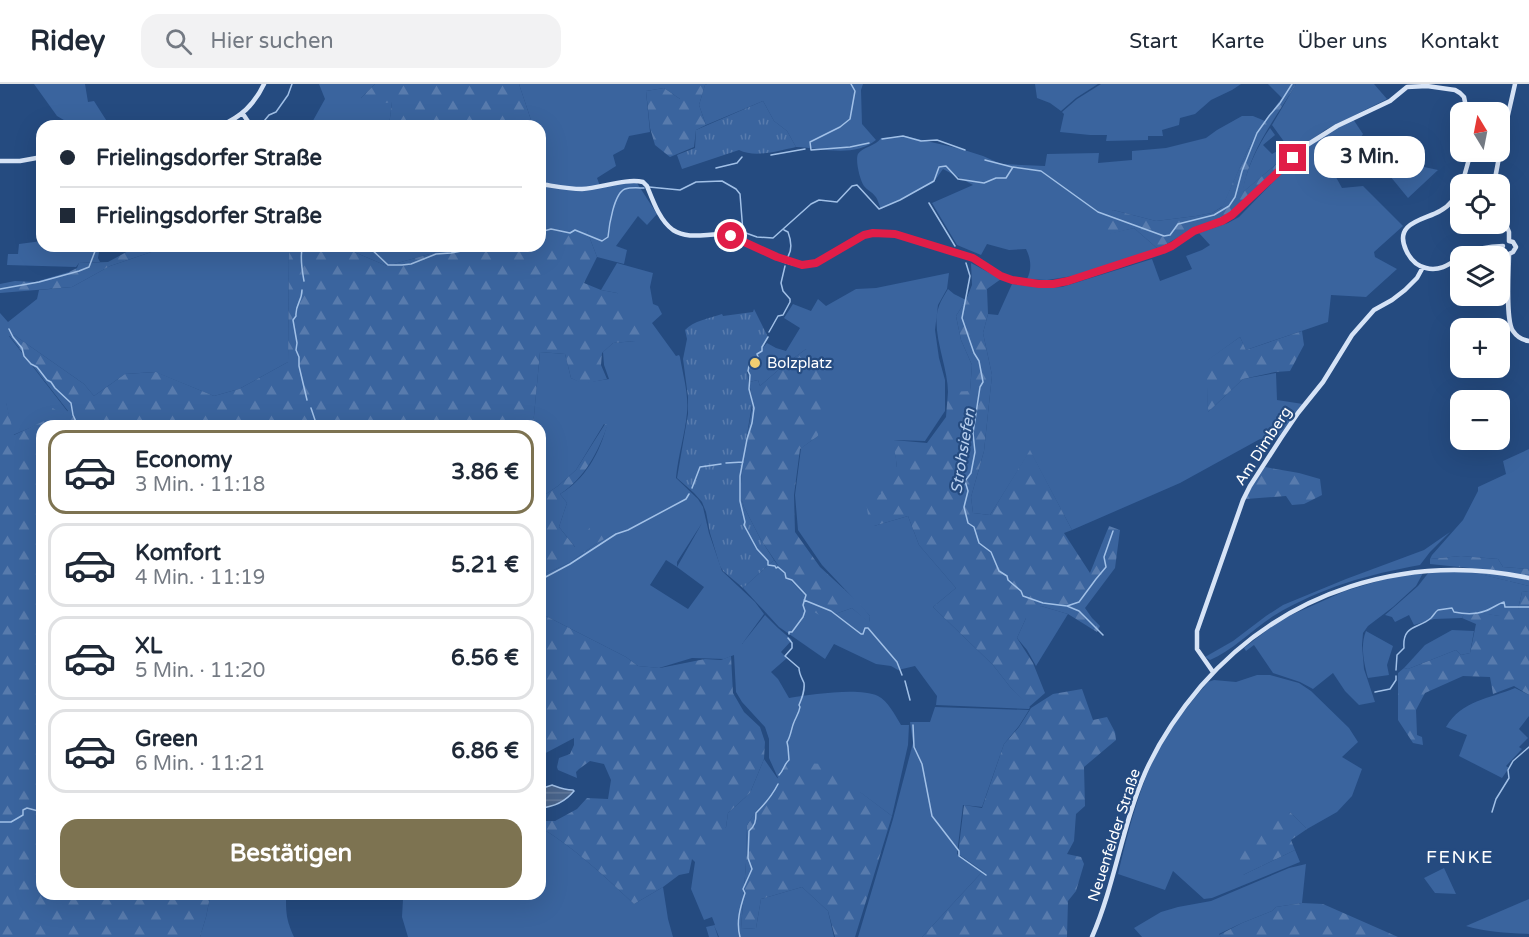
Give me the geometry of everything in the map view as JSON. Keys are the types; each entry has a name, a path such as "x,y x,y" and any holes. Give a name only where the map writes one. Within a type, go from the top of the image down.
{"main road":[{"path":"234,120 252,104 264,84"},
{"path":"1510,106 1515,84"},
{"path":"546,185 570,189 639,181 645,184 664,221 676,231 690,236 721,234 731,236 797,265 811,265 856,239 873,233 883,233 895,234 963,254 1012,280 1047,284 1068,281 1163,250 1194,231 1222,221 1238,211 1307,145 1328,130 1390,101 1410,86 1457,90 1464,97 1465,102"},
{"path":"243,114 247,120"},
{"path":"0,161 36,158"},
{"path":"1450,204 1438,212 1414,221 1406,230 1403,240 1404,247 1413,261 1423,267 1434,269 1450,264"},
{"path":"1509,234 1509,241"},
{"path":"1503,246 1509,241"},
{"path":"1509,241 1513,242 1516,247 1515,251 1510,254"},
{"name":"Am Dimberg","path":"1213,672 1197,649 1197,631 1250,486 1355,332 1374,310 1405,290 1417,278 1423,267"},
{"path":"1510,306 1510,326 1517,336 1529,341"},
{"name":"Neuenfelder Straße","path":"1092,937 1145,774 1161,741 1213,672 1240,647 1279,619 1311,601 1344,588 1394,575 1442,570 1477,570 1529,578"}],"green space":[{"path":"34,84 85,84 88,102 94,101 106,120 64,120 57,116"},
{"path":"319,84 375,84 361,98 392,102 390,120 313,120 325,99"},
{"path":"375,84 519,84 531,120 390,120 392,102 365,106 361,98"},
{"path":"519,84 687,84 687,99 680,99 664,88 646,91 650,132 629,136 624,149 613,155 616,166 597,178 600,186 629,181 637,183 657,214 647,225 638,216 616,246 627,250 624,264 597,257 587,231 546,231 546,120 531,120"},
{"path":"687,84 707,84 699,105 706,125 696,130 694,147 670,157 655,145 650,128 646,91 664,88 680,99 687,99"},
{"path":"707,84 863,84 861,90 862,124 876,140 867,146 848,150 796,147 787,131 774,121 763,101 706,125 699,105"},
{"path":"1035,84 1098,84 1061,111 1037,98"},
{"path":"1101,84 1241,84 1211,100 1195,114 1180,118 1179,125 1162,130 1163,136 1148,136 1148,140 1106,141 1107,135 1060,132 1064,114 1062,112 1077,99"},
{"path":"1268,84 1296,84 1257,149 1243,192 1286,156 1290,159 1227,216 1196,227 1158,249 1134,228 1102,236 1092,232 1113,210 1156,221 1212,213 1222,207 1247,151 1282,98"},
{"path":"1296,84 1374,84 1387,99 1325,130 1293,154 1272,125"},
{"path":"763,101 774,121 787,131 796,147 759,154 739,150 682,169 677,155 695,148 696,130"},
{"path":"1242,116 1253,116 1265,121 1247,151 1223,206 1212,213 1156,221 1113,210 1102,235 1134,228 1158,249 1073,276 1047,280 1027,279 1030,264 1026,249 1009,250 987,244 981,255 957,245 932,203 973,185 943,169 933,183 881,209 876,197 862,183 857,157 860,152 881,138 905,136 961,149 1001,164 1045,166 1047,154 1099,153 1098,163 1132,160 1132,151 1166,148 1206,138"},
{"path":"1353,119 1363,134 1358,142 1327,161 1342,188 1363,186 1403,226 1374,252 1375,257 1397,269 1366,297 1331,295 1328,322 1246,350 1240,337 1207,361 1208,412 1243,379 1276,373 1277,400 1303,404 1279,436 1260,439 1180,483 1072,530 1030,451 990,515 973,513 971,497 984,451 992,375 983,333 988,314 998,315 1012,284 1043,288 1062,287 1152,259 1160,281 1192,269 1186,256 1210,245 1199,233 1239,217 1308,146"},
{"path":"1270,128 1275,135 1263,145 1272,154 1283,148 1287,155 1242,193 1253,159"},
{"path":"1401,162 1438,170 1408,198 1390,176"},
{"path":"546,231 587,231 597,257 584,283 617,293 651,331 635,341 613,343 602,353 601,365 607,379 583,384 571,378 565,354 540,352 534,420 44,420 48,405 62,414 68,411 9,335 14,335 84,384 94,396 125,374 156,372 214,396 239,389 288,362 289,252 354,252 387,266 437,252 546,252"},
{"path":"36,242 36,252 99,252 100,262 79,263 76,267 7,265 8,254 18,254 19,244"},
{"path":"126,252 151,252 110,266 72,287 0,293 0,284 15,281 35,282 69,272 77,268 79,263 108,262"},
{"path":"151,252 289,252 288,362 239,389 214,396 155,372 125,374 94,396 84,384 14,335 9,336 68,412 49,420 36,420 36,425 13,435 6,403 0,402 0,313 8,322 37,299 39,290 72,287 110,266"},
{"path":"354,252 437,252 387,266"},
{"path":"617,263 653,273 650,287 653,304 658,306 662,314 652,323 676,356 680,357 686,392 687,413 676,478 703,507 722,571 755,602 764,614 742,644 765,615 792,640 781,652 787,658 771,672 789,698 834,692 869,693 885,701 901,725 909,725 908,745 892,816 861,793 788,762 778,778 769,758 769,739 765,727 736,692 734,655 724,659 692,658 659,668 638,666 626,657 546,616 546,573 569,563 615,533 576,548 559,527 567,503 560,494 584,473 596,455 607,425 604,424 576,470 546,494 546,420 534,420 540,352 565,354 571,378 583,383 609,379 604,365 603,352 613,343 635,341 617,293 601,290","holes":["702,523 677,567 677,562","666,560 704,587 688,609 650,585"]},
{"path":"971,263 1001,279 987,289 988,314 983,333 992,375 984,451 971,497 973,513 990,515 1030,450 1072,530 1064,533 1090,573 1109,526 1120,530 1115,568 1085,608 1100,626 1097,632 1068,614 1041,606 1034,620 1026,618 1017,638 1033,663 1045,693 1029,707 993,665 933,607 956,588 919,545 908,516 874,526 869,521 866,502 881,494 875,475 897,467 893,440 927,443 946,417 948,392 970,391 972,365 961,340 956,316 972,285"},
{"path":"949,273 947,289 938,305 935,330 945,380 945,411 925,441 894,440 897,468 881,494 874,526 908,516 919,545 956,588 933,607 993,665 1030,707 1029,709 936,705 937,696 915,666 898,670 891,666 876,664 834,644 825,659 779,627 743,588 774,560 802,593 835,614 852,608 869,622 870,616 822,565 798,530 795,495 801,448 818,436 806,349 760,386 758,380 749,382 750,364 767,343 786,351 800,328 784,318 793,304 811,311 818,299 826,306 856,289 876,288"},
{"path":"948,289 966,300 956,316 961,340 972,365 970,392 948,392 938,337 937,316 939,306"},
{"path":"754,309 768,337 757,361 753,364 749,363 747,372 752,404 740,494 761,540 774,560 743,588 720,566 702,502 677,478 688,414 683,359 687,339 685,330 692,324 707,318 722,314 723,316 753,312"},
{"path":"1302,331 1304,345 1290,371 1243,379 1208,412 1206,361 1240,337 1246,350"},
{"path":"806,349 824,376 818,436 800,449 794,495 795,532 820,567 870,616 869,623 852,608 835,614 831,622 804,606 802,593 782,571 761,540 740,494 744,453 753,404 749,382 758,380 760,386"},
{"path":"0,402 6,402 14,435 36,425 36,900 209,900 200,937 0,937"},
{"path":"605,424 608,424 584,472 560,494 567,503 559,527 575,547 594,522 616,533 569,563 546,573 546,494 576,470"},
{"path":"1529,449 1529,569 1503,567 1498,559 1461,556 1430,559 1463,520 1478,487 1506,474 1503,461"},
{"path":"1265,467 1320,479 1322,495 1304,504 1292,505 1286,496 1246,499"},
{"path":"1450,532 1420,565 1364,578 1309,597 1275,615 1218,656 1210,660 1205,657 1233,641 1283,605 1424,550"},
{"path":"1461,556 1498,559 1503,567 1529,569 1529,586 1471,572 1469,568 1430,564 1430,559"},
{"path":"1429,572 1472,572 1529,586 1529,591 1522,592 1518,609 1499,616 1466,611 1462,618 1434,619 1414,625 1409,615 1395,622 1392,617 1385,615 1418,586"},
{"path":"1423,573 1416,586 1368,626 1363,633 1364,669 1375,702 1359,705 1345,691 1333,673 1313,689 1273,673 1254,645 1246,651 1244,648 1280,620 1345,591 1395,576"},
{"path":"1529,591 1529,695 1514,686 1493,694 1490,677 1463,676 1425,693 1416,710 1417,735 1422,737 1423,745 1413,743 1398,720 1398,673 1404,668 1408,669 1456,650 1461,655 1470,653 1476,624 1462,618 1466,610 1499,616 1504,605 1518,609 1522,592"},
{"path":"1041,606 1068,614 1036,666 1017,638 1026,618"},
{"path":"546,616 626,657 638,666 660,668 705,659 721,660 731,656 733,693 744,712 760,727 765,742 764,759 750,793 728,813 726,827 706,861 692,859 689,873 679,875 634,904 577,853 546,831 546,821 555,821 577,809 587,798 608,799 611,780 604,764 590,761 576,772 577,778 558,770 559,758 570,754 574,738 546,753"},
{"path":"1452,630 1474,631 1470,653 1461,655 1456,650 1408,669 1404,668 1425,645"},
{"path":"1366,631 1393,646 1387,665 1389,675 1368,678 1363,648"},
{"path":"1257,675 1270,675 1299,683 1311,691 1349,728 1358,742 1342,757 1362,769 1352,796 1337,812 1307,829 1290,812 1243,875 1295,850 1300,862 1212,898 1204,899 1173,871 1165,890 1118,874 1142,788 1155,756 1173,726 1208,682 1214,680 1236,682"},
{"path":"1515,688 1529,695 1529,716 1519,729 1528,738 1519,747 1522,749 1506,766 1509,768 1502,778 1459,756 1467,735 1446,727 1452,718 1468,706"},
{"path":"1082,689 1093,720 1107,717 1115,732 1116,740 1084,767 1085,806 1076,814 1074,841 1067,854 1081,857 1084,864 1076,891 1068,901 1067,937 922,937 983,871 958,854 964,805 982,808 1004,744 1019,727 1031,708 1053,694"},
{"path":"935,707 1029,710 1004,744 982,807 963,805 957,854 983,871 922,937 858,937 913,743 910,722 930,722"},
{"path":"764,759 778,779 747,825 741,929 756,928 761,899 802,887 828,911 834,937 719,937 712,917 704,920 691,889 695,862 692,859 726,827 728,813 750,793"},
{"path":"788,762 823,764 892,816 855,937 835,937 828,911 802,887 761,899 756,928 741,929 747,825"},
{"path":"1290,812 1307,829 1291,840 1295,850 1243,875 1233,853"},
{"path":"546,831 577,853 634,904 663,887 673,937 408,937 402,917 403,900 546,900"},
{"path":"1306,864 1302,903 1276,907 1272,911 1219,934 1221,937 1142,937 1134,928 1161,912 1211,901 1289,868"},
{"path":"1444,868 1456,894 1435,893 1424,878"},
{"path":"1529,899 1529,934 1489,931 1466,926"},
{"path":"209,900 286,900 287,916 294,937 200,937"},
{"path":"1302,903 1323,904 1398,937 1221,937 1219,935 1272,911 1276,907"},
{"path":"714,925 718,937 709,937 706,927"}],"shaded area":[{"path":"552,785 574,791 559,803 546,807 546,787"}],"waterway":[{"path":"265,120 276,112 288,95 292,84"},
{"path":"851,84 855,91 850,119 840,127 810,142 811,150 869,143"},
{"path":"649,187 680,190 696,182 722,181 740,194 743,232 757,237 773,238 811,204 819,200 837,202 852,186 857,185 879,209 934,181 939,167 946,166 958,179 984,183 996,178 1006,178 1013,167 1041,171 1098,212 1164,236 1170,235 1178,224 1214,215 1229,206 1235,197 1242,171 1257,133 1292,84"},
{"path":"882,139 903,136 921,141 937,140 965,150"},
{"path":"771,155 805,149"},
{"path":"716,168 737,163 742,157"},
{"path":"985,160 1012,167"},
{"path":"546,230 551,229 570,233 575,230 602,241 608,237 613,210 621,192 627,188 644,188"},
{"name":"Strohsiefen","path":"929,203 955,246"},
{"path":"784,230 788,232 791,242 787,258"},
{"path":"0,289 39,282 79,271 89,267 95,252"},
{"path":"302,252 304,281"},
{"path":"374,252 388,265 411,264 436,254 456,252"},
{"name":"Strohsiefen","path":"966,263 970,276 962,318 979,361 983,382 980,387 973,433 975,452 971,473 965,481 968,491 964,507 968,523 974,527 979,543 991,552 999,571 1007,576 1023,596 1043,603 1067,606 1079,602 1106,567 1104,557 1113,531"},
{"path":"769,332 778,316 783,315 790,302 781,283 785,266"},
{"path":"302,290 293,320 296,350 307,400"},
{"path":"9,329 22,348 24,356 71,403 75,420"},
{"path":"768,337 762,351 757,354 758,357 749,366 748,371 749,389 754,408 740,476 740,501 744,525 757,549 768,561 768,565 778,567 785,573 786,578 792,580 806,595 803,617 789,634"},
{"path":"311,408 315,420"},
{"path":"726,463 743,462"},
{"path":"692,488 700,467 721,464"},
{"path":"546,577 616,534 686,499 689,494"},
{"path":"804,600 831,611 861,634 865,628 868,628 897,662 902,675"},
{"path":"1396,670 1397,655 1404,648 1404,640 1408,631 1431,618 1438,610 1452,608 1454,612 1473,614 1504,602 1505,607 1529,607"},
{"path":"1067,606 1079,611 1103,635"},
{"path":"779,775 789,760 787,742 799,711 804,689 799,668 785,656 792,648 792,643 788,638"},
{"path":"1375,692 1390,689 1396,676"},
{"path":"905,681 910,700"},
{"path":"913,725 914,747 922,764 932,816 959,851 959,856 986,875"},
{"path":"1492,812 1496,799 1509,778 1508,770 1513,761 1529,747"},
{"path":"740,937 740,910 745,893 743,889 752,869 748,858 749,831 755,823 756,813 778,784"},
{"path":"0,822 11,822 23,815 23,810 27,808 36,810"}],"place":[{"name":"Bolzplatz","path":"755,363"}],"district":[{"name":"FENKE","path":"1460,857"}],"route":[{"path":"731,236 797,265 811,265 864,235 895,234 973,258 1001,276 1012,280 1053,284 1163,250 1194,231 1227,218 1238,211 1293,158"}]}
